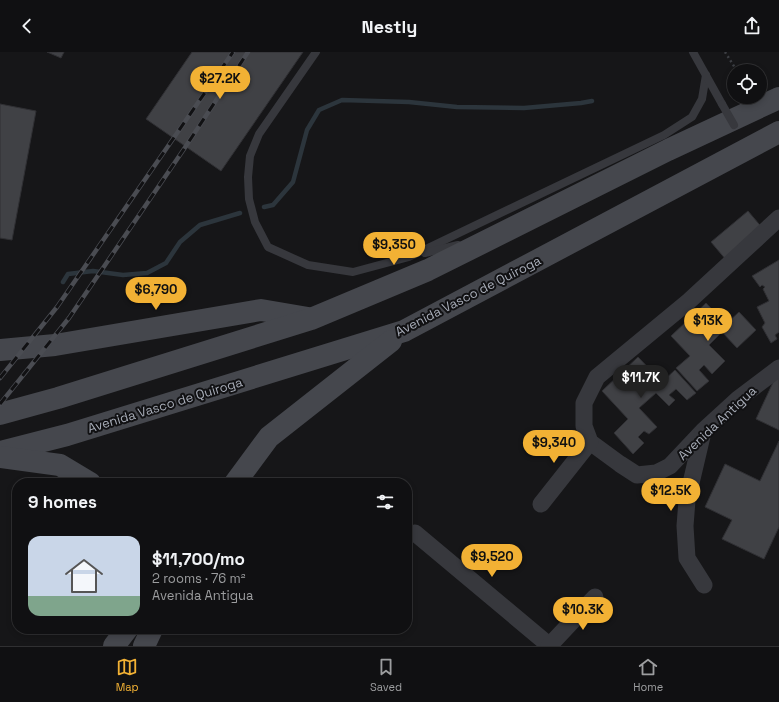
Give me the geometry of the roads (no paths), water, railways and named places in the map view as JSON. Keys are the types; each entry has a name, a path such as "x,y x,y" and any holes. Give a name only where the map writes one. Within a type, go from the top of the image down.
{"main road":[{"path":"0,414 58,398 311,319 428,270 668,150 779,98"},
{"name":"Avenida Vasco de Quiroga","path":"0,452 67,435 404,331 779,132"},
{"path":"0,350 55,345 261,310 311,319"},
{"path":"239,478 269,437 357,366 404,331"},
{"path":"0,457 60,465 82,478"},
{"path":"114,646 123,634"},
{"path":"144,646 150,634"}],"street":[{"path":"541,504 590,442 584,426 584,404 597,376 689,301 779,218"},
{"name":"Avenida Antigua","path":"590,442 638,475 656,473 670,466 703,431 738,399 779,368"},
{"path":"703,431 687,500 685,526 687,558 704,585"},
{"path":"415,533 550,646 595,597"}],"lane":[{"path":"316,52 259,134 250,156 248,177 249,199 255,222 268,247 308,265 353,272 494,237"},
{"path":"693,52 734,125"},
{"path":"409,257 664,135 692,117 702,99 706,75"}],"waterway":[{"path":"264,207 273,205 293,182 307,130 319,110 342,100 409,102 457,107 524,108 592,101"},
{"path":"63,282 68,274 93,271 123,275 147,273 166,263 180,242 200,225 240,213"}],"railway":[{"path":"0,378 57,307 233,52"},
{"path":"0,404 69,318 248,52"}]}
